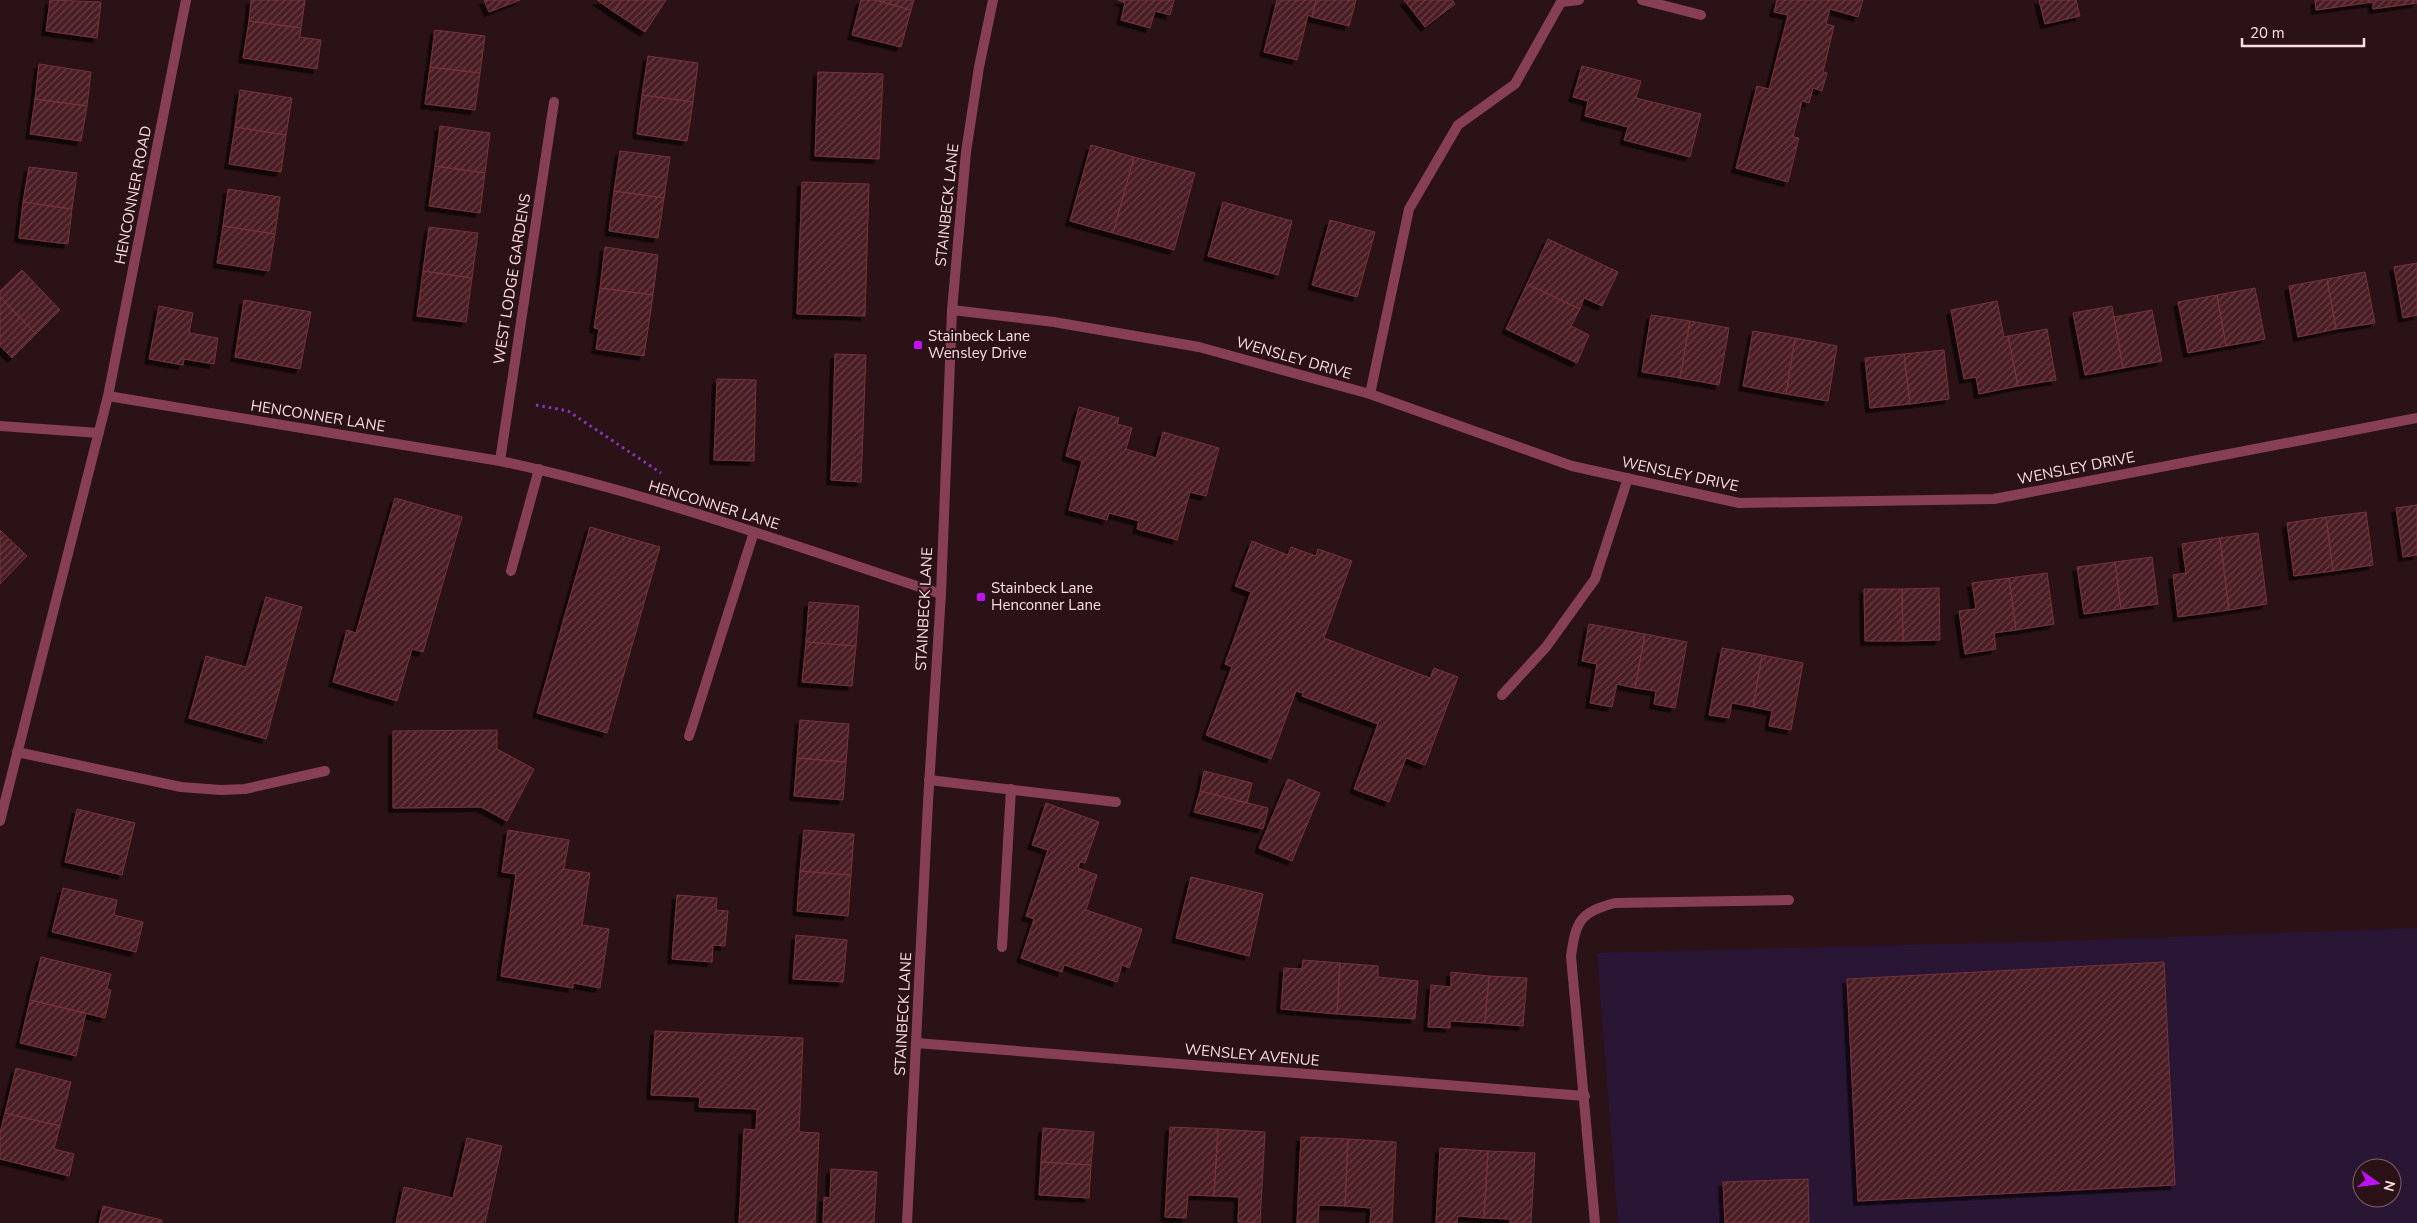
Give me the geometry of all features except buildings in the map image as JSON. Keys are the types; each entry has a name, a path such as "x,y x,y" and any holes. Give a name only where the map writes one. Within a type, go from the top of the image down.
{"street":[{"name":"HENCONNER ROAD","path":"108,396 186,0"},
{"name":"STAINBECK LANE","path":"907,1223 929,780 941,594 952,310 966,152 979,67 993,0"},
{"path":"1370,394 1410,209 1458,125 1515,84 1561,2 1578,0"},
{"path":"1642,0 1701,15"},
{"name":"WEST LODGE GARDENS","path":"500,461 554,102"},
{"name":"WENSLEY DRIVE","path":"952,310 1054,322 1199,347 1370,394 1572,466 1740,502 1994,499 2417,418"},
{"path":"0,821 108,396"},
{"name":"HENCONNER LANE","path":"108,396 539,469 694,513 941,594"},
{"path":"0,426 99,433"},
{"path":"511,571 539,469"},
{"path":"1502,695 1546,647 1595,579 1628,478"},
{"path":"689,736 754,532"},
{"path":"18,752 181,787 221,790 245,789 325,771"},
{"path":"929,780 1116,802"},
{"path":"1002,947 1011,790"},
{"path":"1595,1223 1571,956 1575,929 1581,919 1590,910 1615,903 1789,900"},
{"name":"WENSLEY AVENUE","path":"916,1043 1585,1096"}],"path":[{"path":"508,400 568,412 666,476"}],"shaded area":[{"path":"2417,928 2417,1223 1618,1223 1597,953 2060,941"}],"place":[{"name":"Stainbeck Lane Wensley Drive","path":"918,345"},
{"name":"Stainbeck Lane Henconner Lane","path":"981,597"}]}
